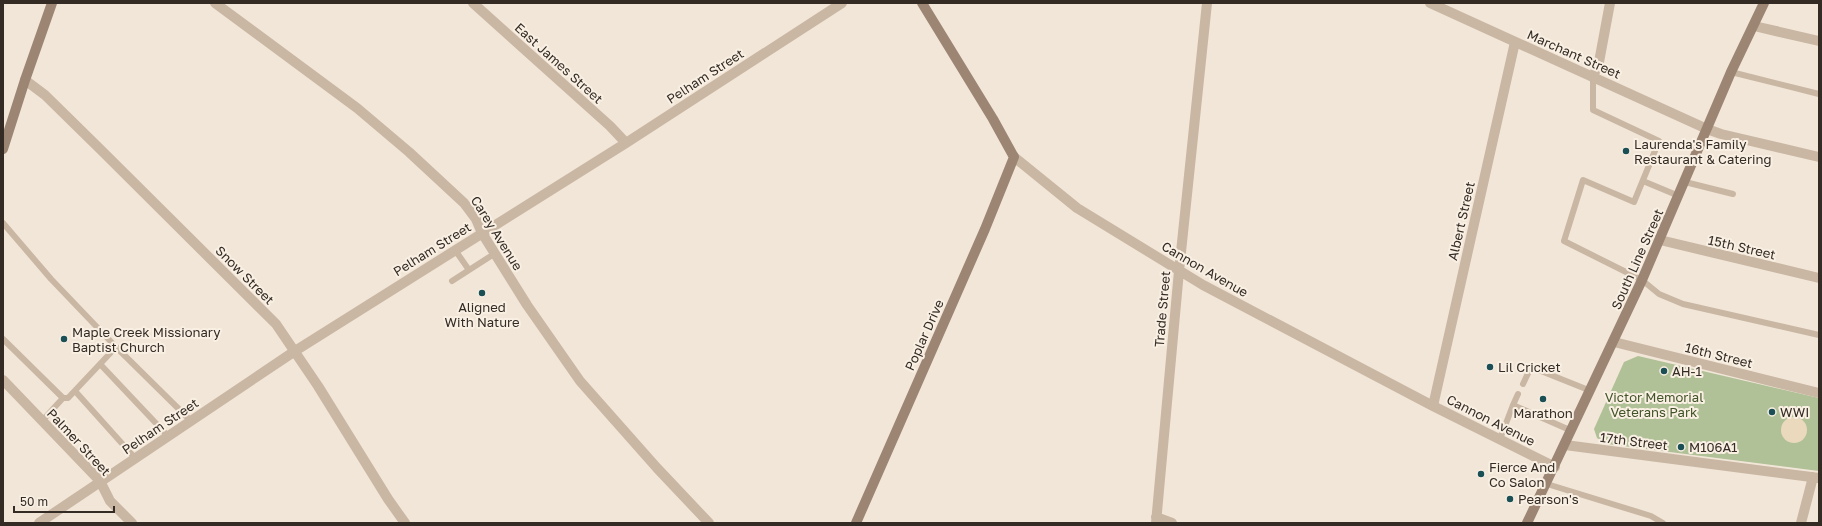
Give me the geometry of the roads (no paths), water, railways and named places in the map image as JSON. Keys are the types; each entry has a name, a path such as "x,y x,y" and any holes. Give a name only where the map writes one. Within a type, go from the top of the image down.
{"main road":[{"path":"3,149 52,3"},
{"name":"Cannon Avenue","path":"922,3 993,119 1014,157"},
{"name":"South Line Street","path":"1527,523 1614,342 1660,240 1731,72 1764,3"},
{"name":"Poplar Drive","path":"856,523 985,229 1014,157"}],"street":[{"name":"Carey Avenue","path":"215,3 357,108 409,152 464,203 476,219 494,254 539,323 580,381 611,417 709,523"},
{"name":"East James Street","path":"473,3 610,126 626,143"},
{"name":"Pelham Street","path":"39,523 295,351 626,143 842,3"},
{"name":"Trade Street","path":"1156,520 1179,271 1208,3"},
{"name":"Marchant Street","path":"1430,3 1707,129 1721,134 1819,157"},
{"path":"1593,77 1599,62 1610,3"},
{"path":"1754,26 1819,41"},
{"name":"Albert Street","path":"1433,406 1515,42"},
{"name":"Snow Street","path":"25,80 44,95 99,148 276,324 318,386 388,499 405,523"},
{"name":"Cannon Avenue","path":"1014,157 1077,208 1203,286 1433,406 1555,467"},
{"name":"15th Street","path":"1660,240 1819,278"},
{"name":"16th Street","path":"1614,342 1819,393"},
{"name":"Palmer Street","path":"3,380 100,481 110,501 132,523"},
{"name":"17th Street","path":"1565,446 1816,478"},
{"path":"1801,523 1816,478"},
{"path":"1156,520 1172,523"}],"lane":[{"path":"1731,72 1819,94"},
{"path":"1593,77 1593,110 1659,141 1634,202 1583,180 1564,241 1642,280 1659,294 1683,304 1819,335"},
{"path":"1643,181 1679,196"},
{"path":"1684,182 1733,194"},
{"path":"3,223 51,280 191,421"},
{"path":"455,250 469,270"},
{"path":"452,281 494,254"},
{"path":"3,339 63,398"},
{"path":"42,421 63,398 68,398 75,391 116,347"},
{"path":"100,364 168,436"},
{"path":"1523,384 1531,366 1590,391"},
{"path":"75,391 135,458"},
{"path":"1500,439 1518,394"},
{"path":"1513,406 1572,431"},
{"path":"1546,484 1651,516 1663,523"}],"place":[{"name":"Laurenda's Family Restaurant & Catering","path":"1626,151"},
{"name":"Aligned With Nature","path":"482,293"},
{"name":"Maple Creek Missionary Baptist Church","path":"64,339"},
{"name":"Lil Cricket","path":"1490,367"},
{"name":"AH-1","path":"1664,371"},
{"name":"Marathon","path":"1543,399"},
{"name":"WWI","path":"1772,412"},
{"name":"M106A1","path":"1681,447"},
{"name":"Fierce And Co Salon","path":"1481,474"},
{"name":"Pearson's","path":"1510,499"}],"park label":[{"name":"Victor Memorial Veterans Park","path":"1654,404"}]}
